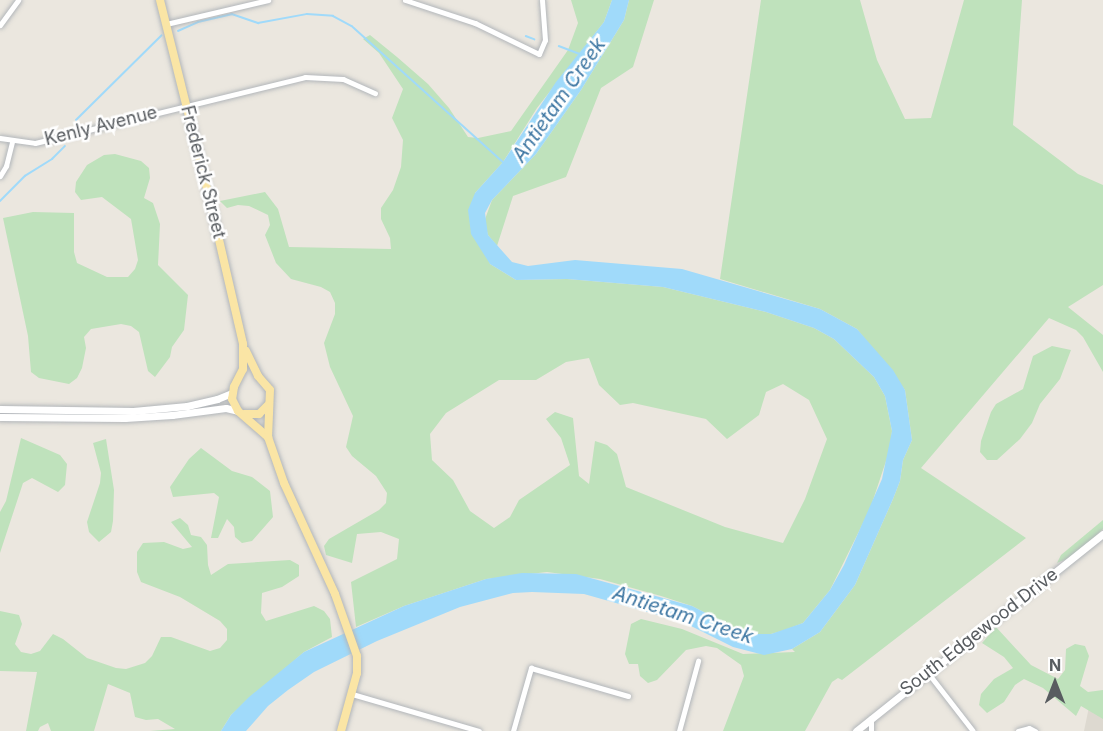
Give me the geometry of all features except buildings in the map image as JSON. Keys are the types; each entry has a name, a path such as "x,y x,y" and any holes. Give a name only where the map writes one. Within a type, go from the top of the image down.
{"main road":[{"name":"Frederick Street","path":"160,0 243,344 249,362 262,380"},
{"name":"Frederick Street","path":"238,382 243,369 243,344"},
{"path":"0,409 133,411 187,406 218,399 232,393 238,382 250,377 262,380 270,390 268,436 290,497 345,618 357,656 357,673 341,731"},
{"path":"232,393 240,412 268,436"},
{"path":"0,417 125,418 226,408 259,414 269,403"},
{"name":"South Edgewood Drive","path":"856,731 1103,534"}],"street":[{"path":"0,25 18,0"},
{"path":"166,24 268,0"},
{"path":"405,0 475,23 539,54 545,40 542,0"},
{"name":"Kenly Avenue","path":"0,138 12,142 47,140 305,77 343,79 375,93"},
{"path":"0,176 6,166 12,142"},
{"path":"679,731 698,661"},
{"path":"513,731 531,668 628,696"},
{"path":"928,673 973,731"},
{"path":"352,694 479,731"},
{"path":"871,718 871,731"},
{"path":"1018,731 1029,728 1035,731"}],"shaded area":[{"path":"1089,707 1103,716 1103,731 1084,731"}],"green space":[{"path":"571,0 612,0 604,22 537,108 503,162 475,193 490,264 516,280 567,279 663,287 766,312 814,328 834,339 874,377 885,396 892,431 890,449 870,509 830,590 803,623 771,634 754,634 735,628 692,606 600,579 547,572 486,579 404,606 356,627 351,582 397,559 399,539 381,532 357,534 352,563 326,555 324,546 329,539 379,510 386,503 387,493 376,476 352,456 346,447 353,416 330,367 324,343 335,314 335,303 330,292 321,287 291,279 276,263 265,235 270,225 268,215 249,206 238,205 227,208 220,201 265,192 278,209 289,247 391,249 390,238 381,219 381,208 393,190 401,167 403,140 392,118 403,89 379,53 363,39 370,35 397,57 428,84 449,108 468,137 478,138 511,131 568,50 578,23","holes":["589,358 599,385 620,405 633,403 706,419 727,439 759,415 766,392 783,384 809,400 827,439 805,499 783,543 725,527 626,487 617,454 607,445 595,441 589,484 579,476 573,418 555,412 546,419 561,438 570,465 519,500 510,517 494,528 470,511 453,480 432,460 430,434 446,413 499,380 536,380 566,362"]},
{"path":"629,0 654,0 633,67 601,88 566,177 513,196 497,246 488,235 484,222 492,200 536,154 581,90 624,20"},
{"path":"761,0 860,0 877,60 905,119 931,118 964,0 1022,0 1013,125 1078,174 1103,185 1103,285 1068,307 1103,335 1103,372 1083,337 1076,330 1049,318 921,468 1026,538 842,680 838,678 832,682 805,731 723,731 744,676 741,665 717,648 706,646 686,650 657,680 648,683 640,676 638,664 629,664 625,654 631,624 641,619 682,629 743,654 795,652 792,649 820,632 855,585 893,499 900,481 903,460 912,440 905,390 857,329 820,309 720,279"},
{"path":"115,154 141,161 149,168 150,178 144,198 153,203 160,224 158,265 188,295 184,330 172,347 170,357 155,377 148,371 139,332 131,326 121,324 91,329 84,337 86,348 82,368 77,378 69,384 39,378 31,372 28,336 3,218 33,212 74,213 74,252 77,263 107,277 128,277 135,269 138,260 131,219 102,197 81,200 75,192 76,182 87,165 104,155"},
{"path":"1052,346 1071,350 1060,379 1040,404 1032,423 1020,439 997,460 987,460 980,452 981,441 991,412 996,404 1023,389 1033,356"},
{"path":"21,438 60,455 67,464 65,485 58,492 32,478 23,483 0,553 0,512 6,501"},
{"path":"106,439 114,490 113,521 111,532 99,542 89,532 87,522 101,473 93,443"},
{"path":"201,448 232,471 252,477 270,491 273,517 252,541 242,543 235,537 234,527 227,519 218,538 211,538 219,497 214,493 173,497 170,487 189,459"},
{"path":"180,518 188,525 191,535 201,537 207,545 211,575 228,564 290,560 299,565 299,576 282,587 262,593 261,613 266,621 314,606 324,611 330,619 332,637 304,652 231,715 221,731 150,731 175,729 158,719 146,720 135,717 130,693 108,684 94,731 51,731 48,723 40,727 38,731 26,731 37,672 0,671 0,611 19,615 22,624 15,644 21,652 31,654 40,651 53,634 87,658 116,668 126,669 145,663 152,656 161,637 171,637 210,651 220,648 227,640 227,629 220,621 180,597 141,582 137,572 137,552 143,543 164,542 183,549 192,547 171,522"},
{"path":"1103,520 1103,529 1074,556 1057,563 1061,555"},
{"path":"996,627 1031,665 1058,679 1065,670 1066,649 1075,644 1085,646 1089,656 1080,686 1088,692 1103,690 1103,719 1081,706 1076,716 1043,688 1024,679 1015,685 1004,702 987,713 979,705 981,694 994,679 1013,668 1004,657 982,643"}],"water":[{"name":"Antietam Creek","path":"612,0 629,0 624,20 581,90 536,154 492,200 485,213 488,235 512,262 528,266 575,260 682,269 820,309 857,329 893,370 905,390 912,440 903,460 900,481 893,499 855,585 820,632 792,649 764,655 733,647 683,622 584,594 513,593 460,607 377,641 314,672 268,706 246,731 221,731 231,715 249,697 304,652 404,606 486,579 522,573 576,574 692,606 735,628 754,634 771,634 803,623 830,590 844,565 882,479 892,431 885,396 874,377 834,339 814,328 766,312 663,287 567,279 516,280 490,264 471,234 468,210 475,193 503,162 556,82 604,22"}],"waterway":[{"path":"178,31 198,22 232,14 258,23 307,14 333,16 352,26 503,162"},
{"path":"76,120 161,36"},
{"path":"526,36 534,39"},
{"path":"559,46 580,54"},
{"path":"0,201 25,176 52,159 65,146"}]}
